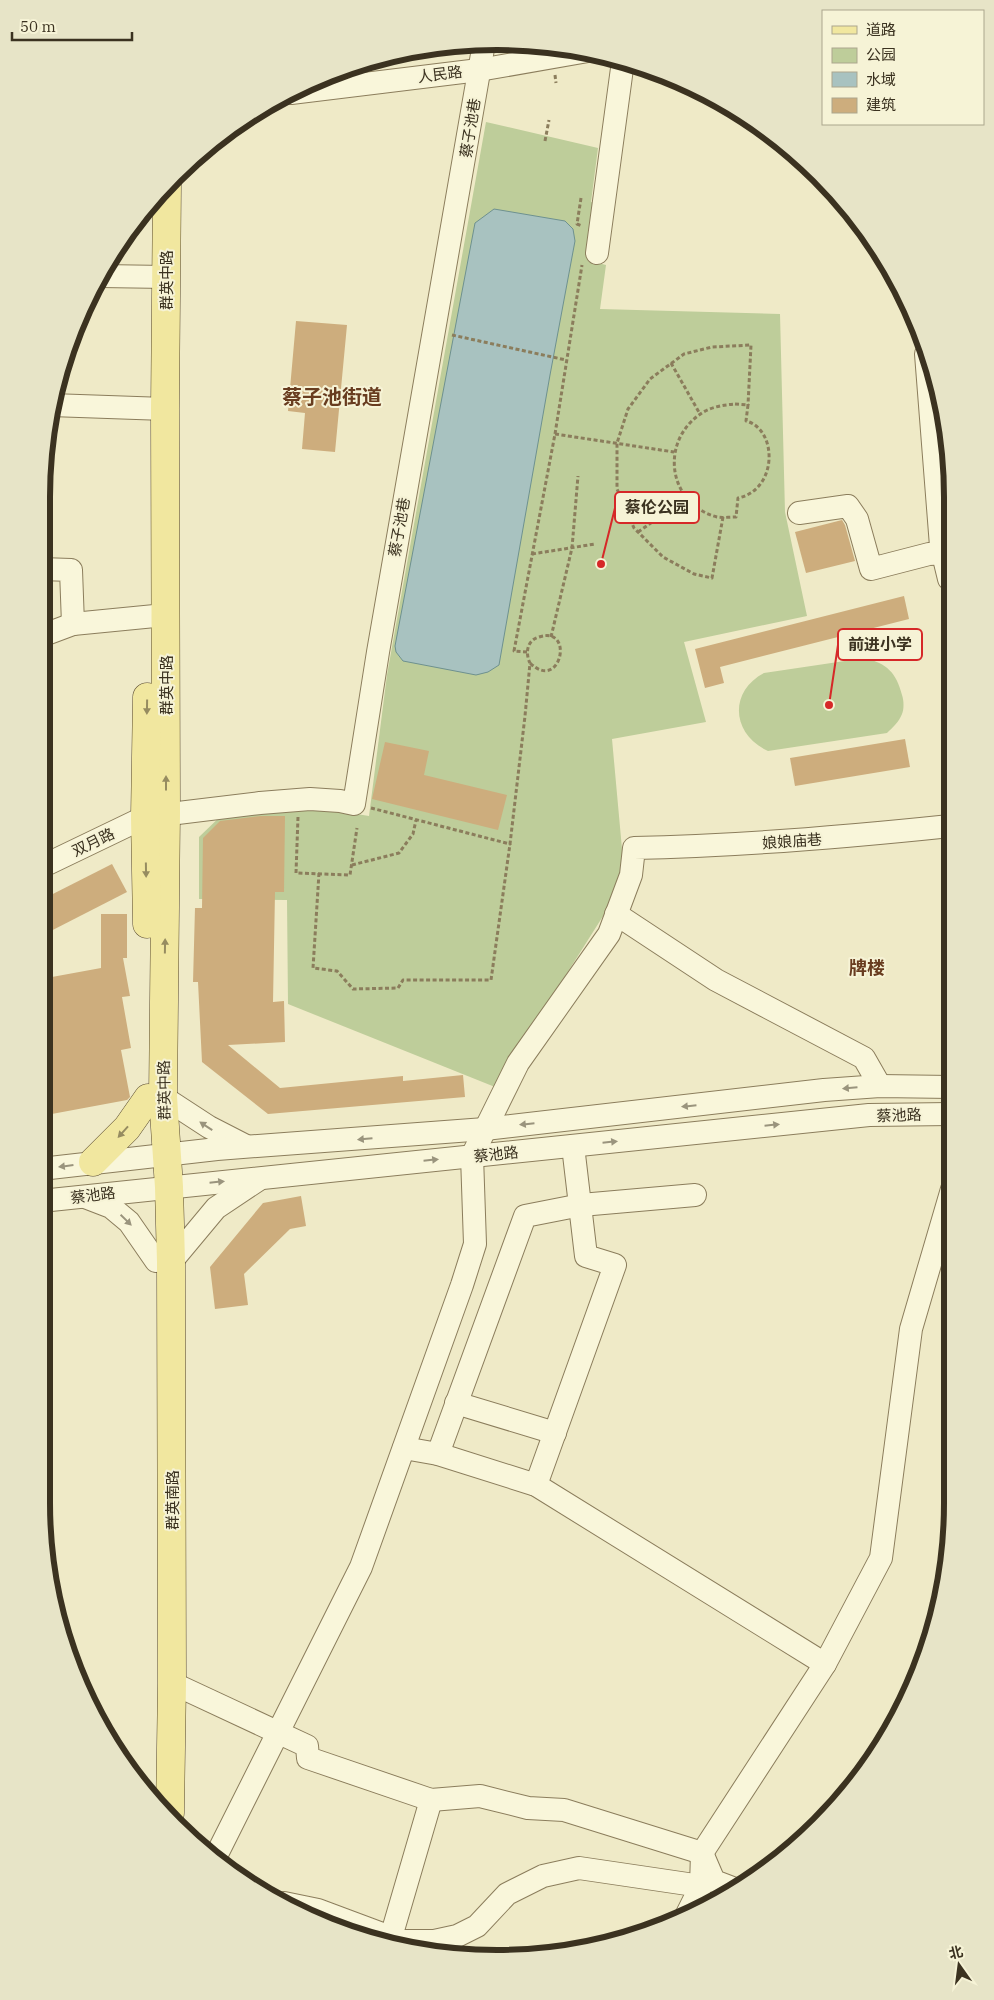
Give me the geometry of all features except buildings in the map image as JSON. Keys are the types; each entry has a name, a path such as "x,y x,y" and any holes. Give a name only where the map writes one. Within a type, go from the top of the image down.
{"main road":[{"name":"群英中路","path":"161,1188 156,1098 157,408 159,277 166,197"},
{"name":"群英中路","path":"152,213 159,277"},
{"path":"93,1162 156,1098"},
{"name":"群英南路","path":"161,1188 172,1683 170,1808"},
{"name":"群英南路","path":"156,1792 163,1261"}],"street":[{"name":"人民路","path":"350,75 525,51"},
{"name":"人民路","path":"317,88 482,57 548,53"},
{"name":"蔡子池巷","path":"354,804 381,633 482,57"},
{"path":"590,255 622,68"},
{"path":"108,276 159,277"},
{"path":"929,380 944,534"},
{"path":"60,405 157,408"},
{"path":"799,513 848,506 857,518 871,569 929,554 944,554"},
{"path":"50,569 71,570 73,624"},
{"path":"50,633 73,624 157,616"},
{"path":"156,815 310,799 354,804"},
{"name":"双月路","path":"50,863 156,815"},
{"name":"娘娘庙巷","path":"616,914 630,874 634,848 725,846 812,840 944,827"},
{"path":"218,1852 361,1567 475,1244 472,1156 518,1063 609,934 616,914 716,980 864,1058 880,1086"},
{"name":"蔡池路","path":"50,1168 159,1155 484,1129 815,1091 880,1086 944,1087"},
{"path":"156,1098 226,1137 250,1148"},
{"name":"蔡池路","path":"50,1200 869,1115 944,1114"},
{"path":"536,1485 615,1265 586,1256 573,1146"},
{"path":"84,1196 111,1207 129,1222 163,1261 216,1208 262,1178"},
{"path":"438,1454 525,1216 580,1205 695,1195"},
{"path":"691,1906 701,1886 702,1853 825,1664 881,1558 911,1329 944,1216"},
{"path":"471,1257 507,1264"},
{"path":"456,1403 556,1433"},
{"path":"404,1448 438,1454 536,1485 825,1664"},
{"path":"172,1683 277,1734 307,1746 308,1758 431,1800 480,1796 528,1808 564,1810 702,1853 714,1881 727,1886"},
{"path":"308,1908 391,1937 431,1800"},
{"path":"410,1941 426,1941 457,1936 477,1926 507,1894 543,1876 579,1868 701,1886"}],"path":[{"path":"545,141 549,120"},
{"path":"581,198 577,224 588,228"},
{"path":"527,652 514,651 555,434 566,360 590,255"},
{"path":"450,334 566,360"},
{"path":"723,517 712,578 694,574 663,557 634,528 617,489 617,444 628,409 650,379 671,363 684,354 712,347 751,345 748,405 746,421 751,422 762,433 770,458 768,472 759,488 746,496 738,498 736,517 723,517 718,517 700,510 687,498 677,481 673,462 674,452 686,426 700,414 718,406 748,405"},
{"path":"671,363 700,414"},
{"path":"555,434 674,452"},
{"path":"551,637 572,548 578,476"},
{"path":"638,532 687,498"},
{"path":"532,554 595,544"},
{"path":"319,873 313,968 337,971 353,989 398,988 403,980 492,980 526,716 530,663 527,652 528,647 535,638 540,636 551,637 556,640 561,650 559,662 550,669 545,670 530,663"},
{"path":"354,804 510,844"},
{"path":"298,817 296,873 350,875 356,828"},
{"path":"352,865 399,853 414,834 416,820"}],"green space":[{"path":"486,122 598,148 591,202 598,204 590,261 606,265 600,309 780,314 785,512 807,616 684,642 706,722 612,739 624,871 605,913 495,1087 288,1004 287,900 199,899 199,837 226,811 326,809 369,816 387,675"},
{"path":"865,658 879,663 890,670 900,687 904,705 902,714 898,722 887,733 768,751 756,744 747,735 741,724 740,702 744,691 752,681 764,673"}],"water":[{"path":"494,209 565,221 573,229 575,241 499,665 488,672 476,675 403,661 396,652 395,646 475,223"}],"place":[{"name":"蔡伦公园","path":"601,564"},
{"name":"前进小学","path":"829,705"}],"district":[{"name":"蔡子池街道","path":"332,396"},
{"name":"牌楼","path":"867,967"}]}
